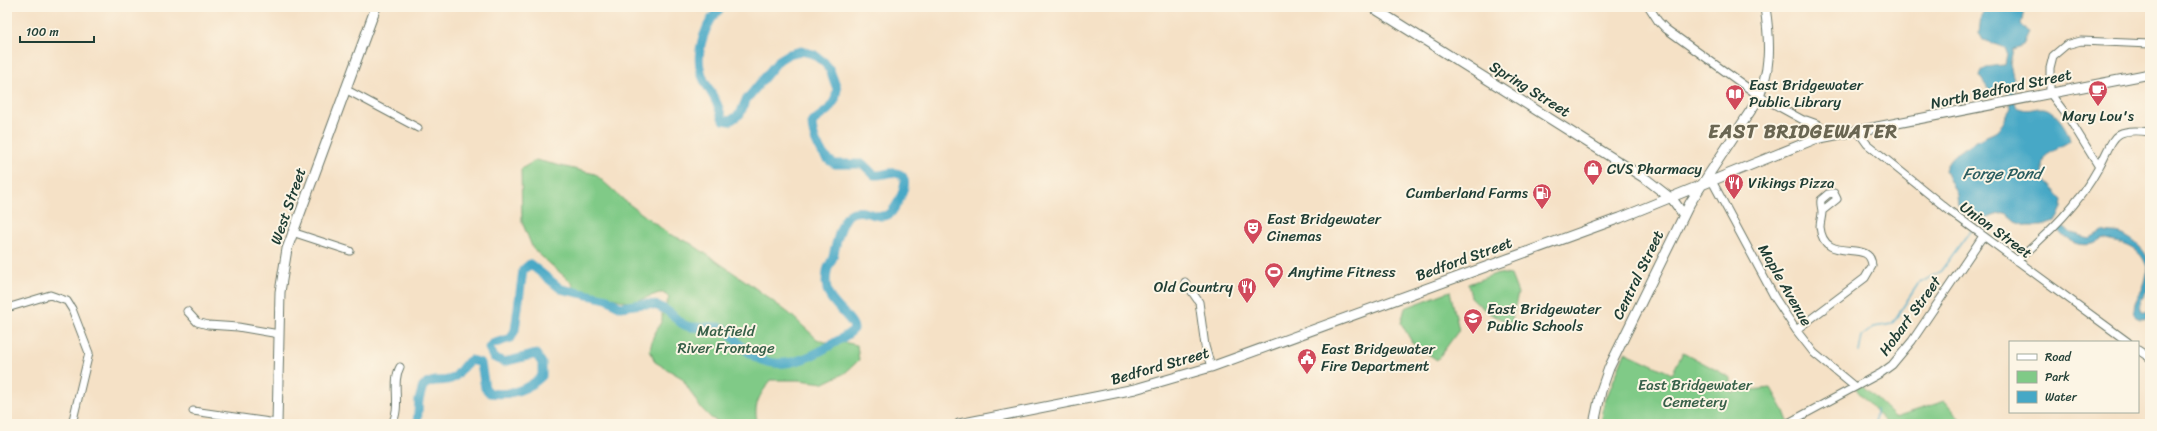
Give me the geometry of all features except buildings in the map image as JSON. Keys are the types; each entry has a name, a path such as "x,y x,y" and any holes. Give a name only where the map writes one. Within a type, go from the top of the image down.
{"main road":[{"name":"West Street","path":"277,423 281,280 292,232 376,7"},
{"name":"Spring Street","path":"1372,7 1645,178 1671,198 1684,214"},
{"name":"Central Street","path":"1594,424 1600,391 1609,368 1684,214 1700,186 1759,96 1764,82 1768,59 1768,30 1764,7"},
{"name":"North Bedford Street","path":"1857,130 2150,74"},
{"name":"Bedford Street","path":"959,424 1135,389 1211,367 1671,198 1817,138 1857,130"}],"street":[{"path":"1649,7 1658,21 1666,29 1759,96 1803,120 1817,124 1830,135"},
{"path":"2099,167 2068,117 2050,93 2051,62 2056,53 2066,45 2087,40 2150,44"},
{"path":"345,89 418,128"},
{"path":"1803,120 1814,130 1817,138"},
{"name":"Union Street","path":"1857,130 1867,144 1983,236 2127,341"},
{"path":"2017,261 2058,224 2083,194 2114,138 2119,133 2130,130 2150,132"},
{"name":"Maple Avenue","path":"1712,181 1775,298 1796,330 1814,353 1855,387"},
{"path":"1796,330 1865,278 1872,266 1870,257 1866,253 1837,250 1826,242 1820,228 1822,211"},
{"path":"292,232 350,251"},
{"name":"Hobart Street","path":"1790,422 1884,371 1898,358 1918,332 1983,236"},
{"path":"1185,282 1199,302 1205,346 1211,367"},
{"path":"7,308 50,295 67,301 72,309 89,353 72,424"},
{"path":"187,311 197,322 208,325 238,327 279,334"},
{"path":"2139,351 2150,358"},
{"path":"392,424 397,406 396,374 400,367"},
{"path":"193,411 277,423"}],"green space":[{"name":"Matfield River Frontage","path":"536,160 595,174 625,201 669,234 690,243 747,282 790,314 817,339 825,342 843,342 857,345 859,360 845,373 824,383 799,380 771,380 758,400 756,417 758,424 722,424 711,418 700,407 682,378 655,362 650,350 653,337 662,320 662,313 669,298 664,293 659,293 631,303 574,288 572,283 533,249 522,222 521,169"},
{"path":"1498,273 1511,275 1518,293 1511,324 1487,312 1471,297 1468,284"},
{"path":"1450,291 1459,330 1437,360 1413,344 1401,323 1405,308"},
{"name":"East Bridgewater Cemetery","path":"1625,352 1672,374 1683,352 1731,378 1731,392 1771,388 1784,411 1789,424 1601,424 1604,404"},
{"path":"1862,385 1895,417 1945,401 1964,424 1887,424 1855,388"}],"water":[{"name":"Forge Pond","path":"1986,7 2026,7 2024,9 2021,24 2029,33 2023,45 2013,49 2010,64 2016,88 2014,92 2016,107 2025,110 2044,108 2053,112 2061,121 2069,137 2070,141 2051,151 2043,163 2044,180 2063,200 2062,208 2055,222 2041,226 2027,226 2016,222 2006,213 1977,222 1958,205 1957,195 1945,170 1951,159 1961,150 1997,131 2011,108 2008,93 2005,90 1991,93 1980,77 1983,70 1986,68 2005,65 2007,53 2005,48 1983,40 1979,33 1981,16"},
{"path":"2063,226 2071,233 2090,238 2102,231 2121,234 2136,243 2146,255 2151,268 2149,288 2140,304 2142,312 2150,313 2150,318 2141,319 2135,316 2134,311 2135,302 2145,283 2148,270 2141,256 2131,247 2102,239 2085,245 2072,242 2058,230"}],"waterway":[{"path":"417,424 419,400 423,386 427,383 446,381 453,378 465,364 471,360 481,363 485,388 490,393 504,394 518,391 531,385 542,376 542,363 536,354 504,362 493,357 489,348 492,344 511,338 515,330 523,270 530,264 561,289 607,299 620,307 652,304 664,309 682,324 687,326 719,327 726,329 738,343 754,356 764,361 774,363 795,362 825,349 854,329 851,321 832,299 828,292 826,286 828,267 833,257 839,234 844,222 850,214 860,211 886,216 891,213 903,191 904,179 901,175 896,173 874,175 863,164 835,164 822,152 818,146 812,128 812,122 828,110 835,100 837,89 830,70 824,62 813,54 801,51 789,54 779,60 746,100 740,114 730,121 723,120 718,105 703,79 700,64 703,37 711,20 722,7"},
{"path":"1859,352 1862,336 1874,327 1892,324 1918,284 1940,272 1970,231"},
{"path":"1875,424 1876,409"}],"place":[{"name":"Mary Lou's","path":"2098,107"},
{"name":"East Bridgewater Public Library","path":"1735,111"},
{"name":"CVS Pharmacy","path":"1593,186"},
{"name":"Vikings Pizza","path":"1734,200"},
{"name":"Cumberland Farms","path":"1542,210"},
{"name":"East Bridgewater Cinemas","path":"1253,245"},
{"name":"Anytime Fitness","path":"1274,289"},
{"name":"Old Country","path":"1247,304"},
{"name":"East Bridgewater Public Schools","path":"1473,335"},
{"name":"East Bridgewater Fire Department","path":"1307,375"}],"district":[{"name":"EAST BRIDGEWATER","path":"1803,131"}]}
